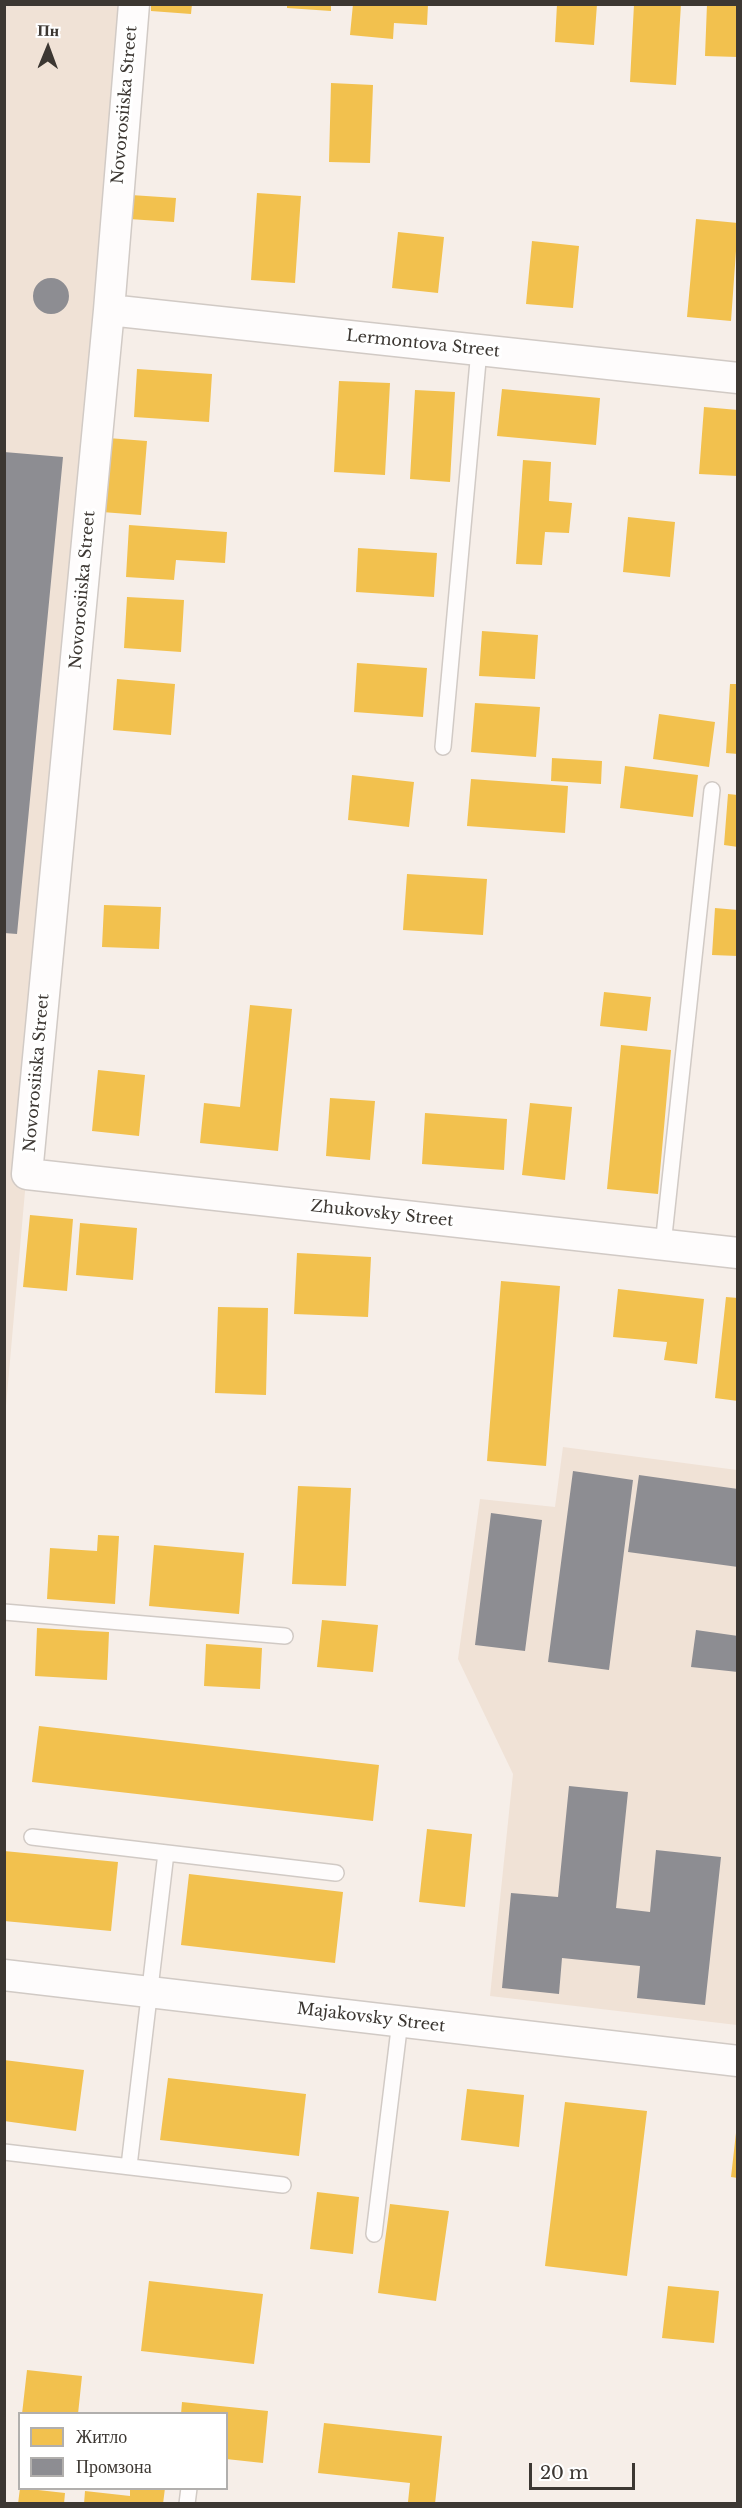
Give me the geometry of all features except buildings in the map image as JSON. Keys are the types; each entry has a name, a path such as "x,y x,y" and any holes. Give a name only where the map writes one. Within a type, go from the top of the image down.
{"street":[{"name":"Novorosiiska Street","path":"27,1174 109,310 134,4"},
{"name":"Lermontova Street","path":"109,310 738,378"},
{"name":"Zhukovsky Street","path":"27,1174 738,1253"},
{"name":"Majakovsky Street","path":"4,1975 738,2061"}],"lane":[{"path":"443,747 479,350"},
{"path":"663,1245 712,790"},
{"path":"4,1612 285,1636"},
{"path":"32,1837 336,1873"},
{"path":"129,2166 166,1853"},
{"path":"374,2234 400,2021"},
{"path":"4,2152 282,2185"}],"shaded area":[{"path":"5,5 130,5 5,1417"},
{"path":"563,1447 737,1470 737,2025 490,1996 513,1774 458,1659 480,1499 555,1507"}]}
